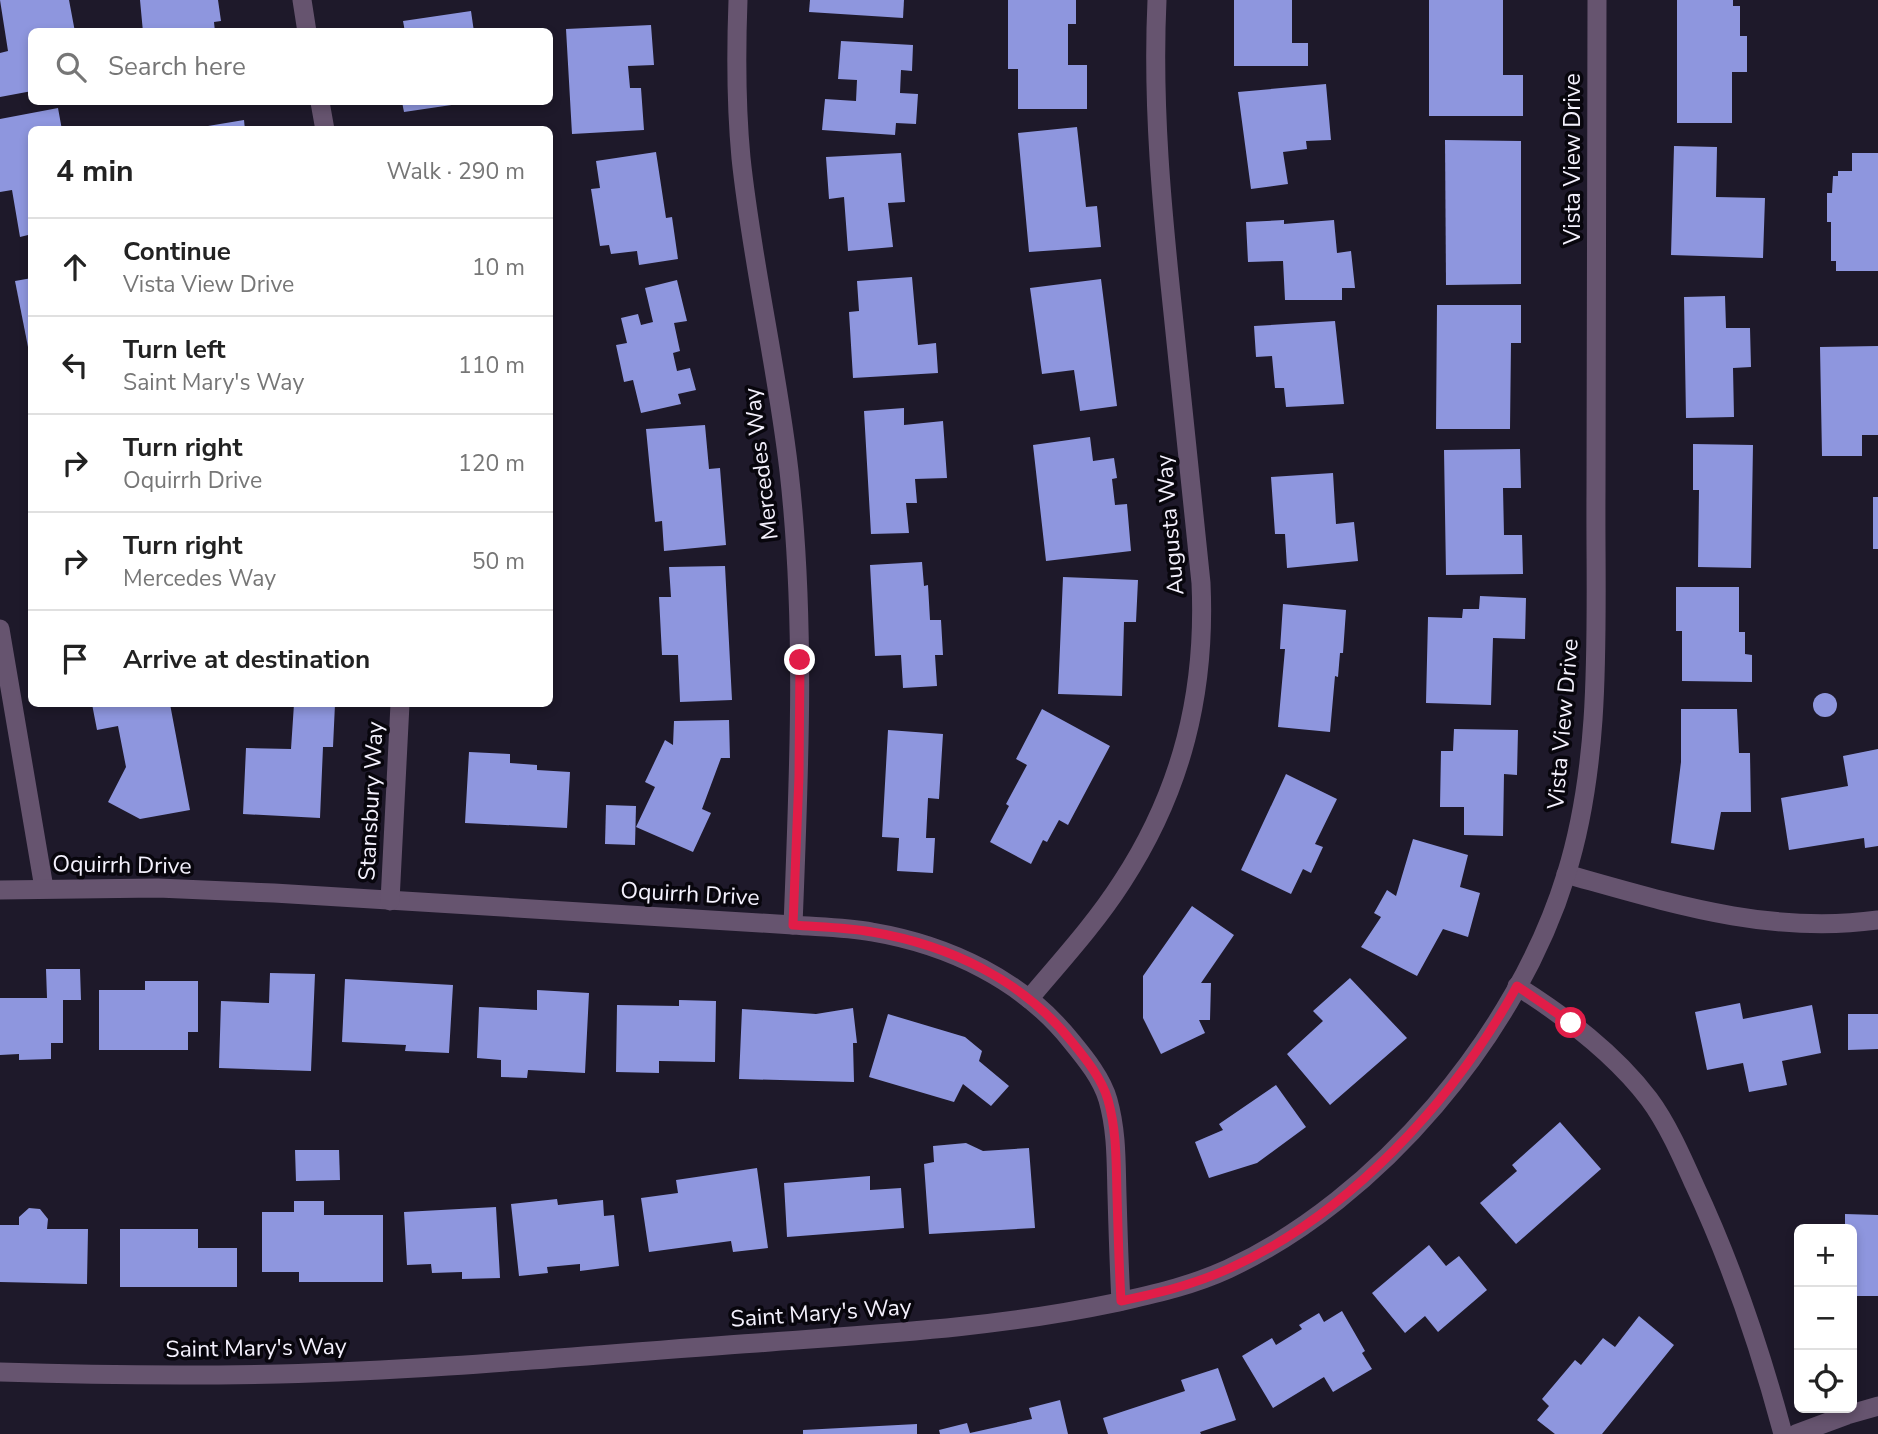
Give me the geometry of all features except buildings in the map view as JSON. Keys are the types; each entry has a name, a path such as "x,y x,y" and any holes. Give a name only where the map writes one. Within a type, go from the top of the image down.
{"street":[{"path":"302,0 306,28"},
{"name":"Mercedes Way","path":"738,0 736,102 741,159 780,404 794,526 800,720 793,925"},
{"name":"Augusta Way","path":"1029,999 1122,883 1144,845 1178,770 1196,697 1203,622 1201,583 1161,196 1156,120 1157,0"},
{"name":"Vista View Drive","path":"1517,986 1544,931 1566,874 1586,784 1595,654 1597,0"},
{"path":"320,105 323,126"},
{"path":"0,629 44,888"},
{"name":"Stansbury Way","path":"390,901 400,707"},
{"path":"1566,874 1696,910 1749,919 1802,923 1856,923 1878,920"},
{"name":"Oquirrh Drive","path":"0,890 184,889 793,925 870,931 913,940 952,953 991,973 1029,999 1064,1032 1084,1057 1108,1098 1115,1131 1121,1301"},
{"path":"1517,986 1571,1023 1611,1056 1650,1101 1684,1161 1738,1284 1764,1361 1783,1434"},
{"name":"Saint Mary's Way","path":"0,1372 181,1375 394,1369 929,1330 1060,1314 1176,1289 1229,1269 1278,1242 1333,1204 1381,1162 1426,1116 1492,1030 1517,986"},
{"path":"1796,1434 1878,1406"}],"route":[{"path":"800,660 793,925 870,931 913,940 952,953 991,973 1029,999 1064,1032 1091,1065 1108,1098 1115,1131 1121,1301 1176,1289 1229,1269 1278,1242 1333,1204 1381,1162 1426,1116 1492,1030 1517,986 1571,1023"}]}
